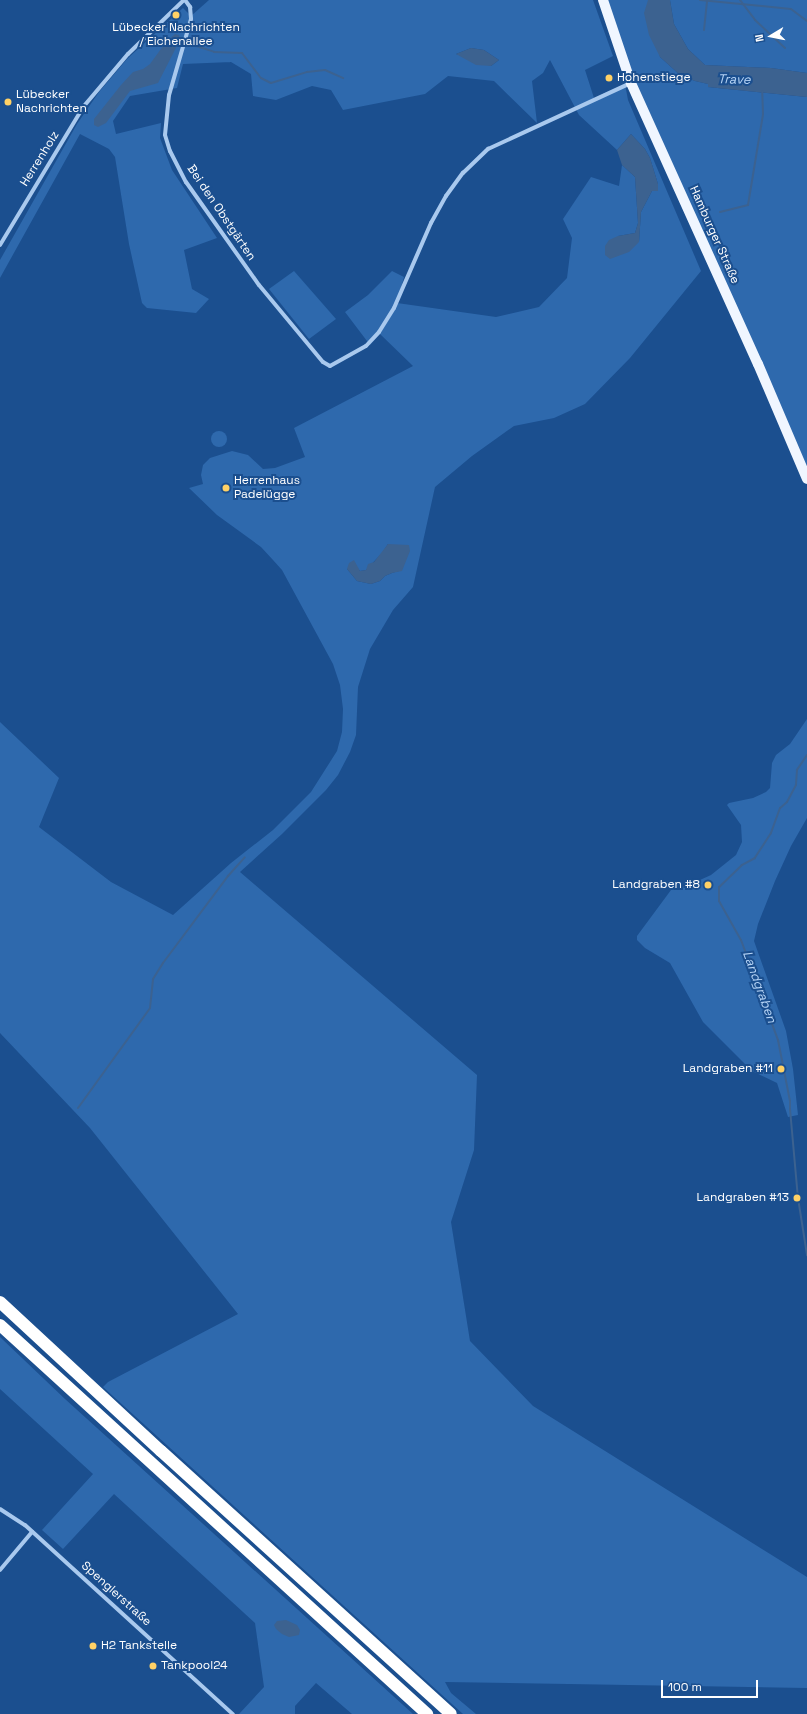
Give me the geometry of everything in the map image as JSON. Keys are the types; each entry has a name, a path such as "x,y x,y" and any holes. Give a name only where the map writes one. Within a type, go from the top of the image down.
{"highway":[{"path":"0,1302 451,1714"},
{"path":"0,1325 426,1714"}],"main road":[{"name":"Hamburger Straße","path":"603,0 630,83 758,364 807,479"}],"street":[{"name":"Herrenholz","path":"0,245 89,100 128,54 185,0"},
{"name":"Bei den Obstgärten","path":"185,0 190,7 191,19 169,95 165,135 170,150 186,182 255,279 318,356 330,366 366,346 379,332 394,308 431,223 446,196 463,173 488,149 630,83"},
{"name":"Spenglerstraße","path":"0,1510 24,1524 233,1714"},
{"path":"0,1570 32,1532"}],"shaded area":[{"path":"209,0 593,0 613,56 585,70 594,98 625,84 628,100 701,271 630,358 585,404 554,418 514,426 472,456 435,487 413,587 393,610 370,649 358,687 356,735 350,752 338,775 326,790 282,834 240,872 477,1075 474,1150 451,1222 470,1341 533,1406 807,1577 807,1688 445,1682 451,1693 476,1714 463,1714 103,1387 108,1382 238,1314 90,1128 0,1033 0,722 59,778 39,827 111,882 173,915 231,863 273,830 311,792 337,751 342,732 343,709 340,685 333,664 282,570 261,547 217,515 189,488 203,484 201,475 203,465 210,458 232,451 248,455 263,469 275,468 305,457 294,428 413,366 380,334 370,345 345,312 368,295 392,271 404,277 397,303 496,317 539,307 567,278 572,238 563,219 591,177 619,186 622,165 635,177 638,223 635,233 618,236 639,242 641,212 652,191 657,191 658,184 650,158 645,149 631,134 617,150 579,115 550,60 543,73 532,81 537,123 494,81 448,76 425,94 343,110 331,90 312,86 276,100 253,96 251,74 231,62 183,64 177,88 130,96 113,121 116,134 161,123 160,138 172,170 217,238 184,250 192,289 209,299 196,313 147,308 142,303 129,244 115,157 109,149 80,134 0,278 0,260 77,124 99,92 127,59 183,8 191,16","holes":["471,48 484,50 499,60 491,66 456,54","388,544 402,570 385,576 380,581 371,584 357,581 347,569 356,566 360,571 366,570 382,553"]},
{"path":"607,0 648,0 660,57 680,75 708,84 708,87 807,97 807,469 624,60"},
{"path":"670,0 807,0 807,73 771,68 705,65 688,49 674,24"},
{"path":"294,271 336,319 309,339 269,289"},
{"path":"219,431 226,436 227,439 222,446 219,447 212,442 211,439 216,432"},
{"path":"807,719 807,818 791,846 775,881 758,924 754,941 786,1031 793,1069 798,1115 788,1117 777,1083 752,1071 703,1022 670,963 645,948 637,940 637,936 671,890 691,884 711,875 736,855 742,842 741,825 727,805 729,803 753,798 766,792 770,788 772,763 776,755 790,744"},
{"path":"0,1337 65,1399 413,1714 352,1714 316,1683 295,1706 295,1714 239,1714 264,1687 255,1623 114,1494 63,1549 42,1530 93,1474 0,1389"}],"water":[{"name":"Trave","path":"648,0 670,0 674,24 688,49 705,65 771,68 807,73 807,97 708,87 708,84 680,75 660,57 649,35 644,13"},
{"path":"175,34 179,35 180,40 158,83 130,91 106,123 98,127 94,125 94,119 121,85 133,72 143,69 150,64 166,42"},
{"path":"471,48 484,50 499,60 491,66 476,65 456,54"},
{"path":"631,134 645,149 650,158 658,184 658,191 652,191 641,212 639,242 629,252 610,259 605,255 605,246 609,240 618,236 635,233 638,223 635,177 622,165 617,150"},
{"path":"388,544 409,545 410,551 402,571 392,573 385,576 380,581 371,584 357,581 347,569 349,563 354,560 360,571 366,570 368,564 374,562"},
{"path":"286,1620 297,1625 300,1630 299,1635 289,1637 276,1629 274,1625 277,1621"}],"waterway":[{"path":"700,0 791,9 807,21"},
{"path":"740,0 755,20 785,48"},
{"path":"704,30 707,1"},
{"path":"187,43 214,52 242,53 261,78 271,83 307,72 325,70 343,78"},
{"path":"720,212 748,205 763,114 762,91"},
{"name":"Landgraben","path":"807,755 797,770 796,785 787,802 780,808 771,833 755,858 742,865 719,887 719,901 741,940 778,1040 790,1101 798,1198 807,1255"},
{"path":"78,1108 150,1008 153,979 163,963 228,876 245,857"}],"place":[{"name":"Lübecker Nachrichten / Eichenallee","path":"176,15"},
{"name":"Hohenstiege","path":"609,78"},
{"name":"Lübecker Nachrichten","path":"8,102"},
{"name":"Herrenhaus Padelügge","path":"226,488"},
{"name":"Landgraben #8","path":"708,885"},
{"name":"Landgraben #11","path":"781,1069"},
{"name":"Landgraben #13","path":"797,1198"},
{"name":"H2 Tankstelle","path":"93,1646"},
{"name":"Tankpool24","path":"153,1666"}]}
